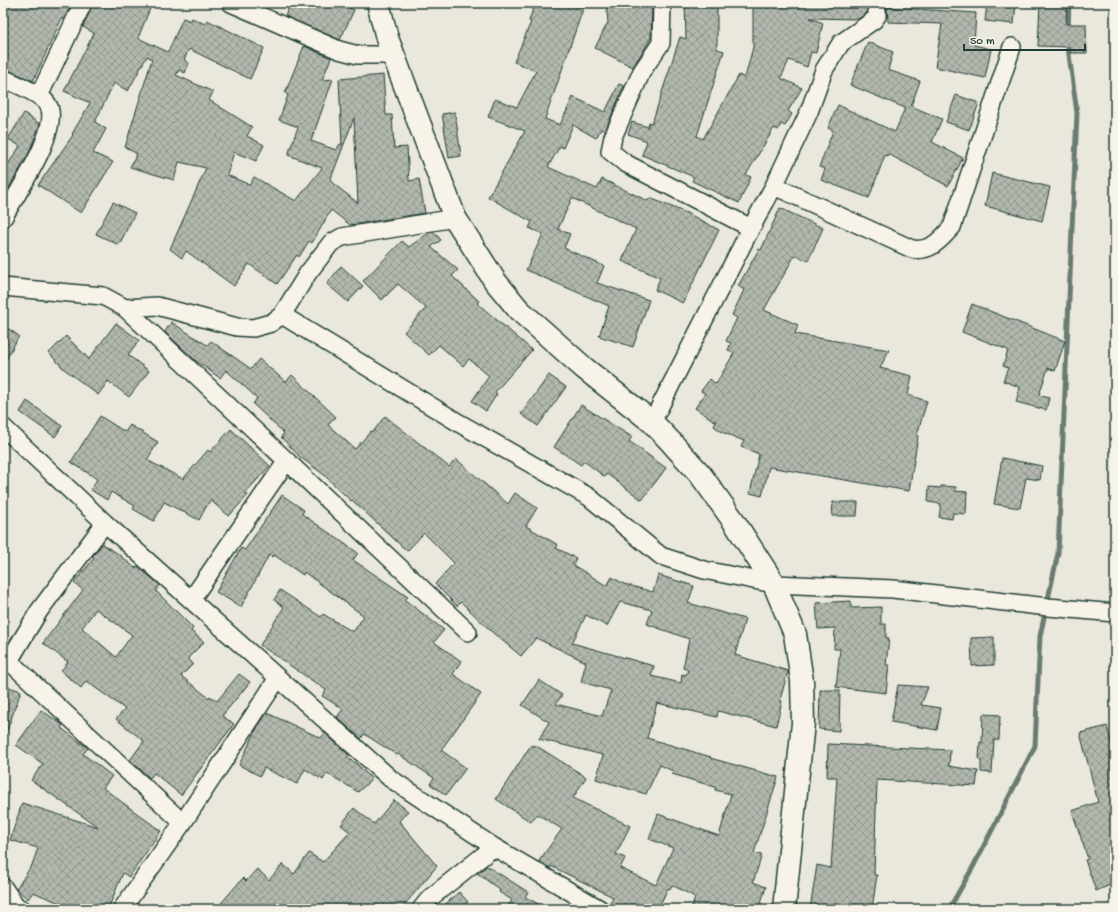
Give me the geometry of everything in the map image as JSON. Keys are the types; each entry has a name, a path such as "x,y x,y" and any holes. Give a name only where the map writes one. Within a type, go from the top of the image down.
{"main road":[{"path":"378,3 386,38 454,218 495,281 519,310 584,368 652,422 700,474 733,520 774,584 795,634 802,681 803,723 784,909"}],"street":[{"path":"39,96 83,3"},
{"path":"231,3 339,50 358,55 393,55"},
{"path":"662,3 661,43 642,71 613,137 610,150 625,163 751,228"},
{"path":"652,422 774,186 809,112 824,70 841,43 874,20 877,16 877,3"},
{"path":"774,186 912,249 921,251 937,244 952,227 1012,47"},
{"path":"3,78 39,96 47,102 50,109 51,121 47,137 40,152 3,218"},
{"path":"125,308 157,306 237,327 253,328 271,323 282,315 308,273 331,243 342,237 454,218"},
{"path":"3,287 103,296 125,308 286,462 468,632"},
{"path":"282,315 459,423 589,497 662,556 704,570 774,584 893,589 1048,607 1115,613"},
{"path":"3,427 105,523 391,779 494,847 600,909"},
{"path":"191,600 286,462"},
{"path":"105,523 38,611 6,659 183,823"},
{"path":"122,909 183,823 278,678"},
{"path":"421,909 430,898 494,847"},
{"path":"3,887 16,906 22,909"}],"building":[{"path":"6,3 72,3 64,19 62,18 33,81 3,68 3,10"},
{"path":"93,3 143,3 151,6 138,38 168,52 183,18 191,21 192,18 205,24 207,20 264,48 250,79 189,49 184,60 189,63 185,73 179,70 176,75 213,92 209,100 252,127 247,136 264,145 256,161 234,152 227,175 250,185 254,177 296,201 322,168 288,155 298,127 279,120 288,95 285,93 304,46 331,58 322,80 333,79 311,141 336,150 340,144 342,145 339,79 383,75 386,115 392,115 394,148 407,147 409,181 419,179 425,213 350,225 331,210 312,243 309,241 299,257 297,255 277,284 249,264 234,286 186,251 182,258 170,249 206,168 179,162 174,180 130,167 137,154 125,147 152,59 147,56 128,91 114,83 95,122 106,129 93,153 113,162 81,213 38,185 73,135 72,134 90,103 64,91 94,33 83,27","holes":["354,118 358,203 330,181"]},
{"path":"291,3 338,3 354,10 340,40 285,16"},
{"path":"535,3 585,3 545,119 560,125 573,97 605,112 619,84 624,86 605,131 601,129 596,138 573,125 563,148 560,146 548,167 597,189 602,179 648,201 650,198 689,214 719,230 683,303 655,290 660,278 622,261 636,229 572,198 558,229 570,234 564,248 604,266 597,283 649,300 633,347 599,336 609,306 526,270 543,234 529,228 532,222 488,197 525,131 488,117 495,99 517,107 536,71 514,62 531,22 529,21"},
{"path":"652,3 651,38 633,67 595,48 608,22 606,4"},
{"path":"685,3 717,3 717,49 724,51 697,136 703,139 739,75 745,78 753,47 753,3 867,3 867,13 858,19 810,18 823,23 816,53 811,52 807,67 789,60 781,78 802,88 788,111 792,114 785,126 781,124 778,130 774,128 746,175 751,177 739,203 692,181 694,177 642,155 647,141 628,134 632,122 648,127 649,122 652,123 680,37 686,39"},
{"path":"987,3 1016,3 1014,24 985,21"},
{"path":"1040,3 1067,3 1066,24 1086,24 1087,53 1070,53 1070,47 1038,46"},
{"path":"887,7 976,13 974,45 991,49 985,78 935,67 942,24 888,22"},
{"path":"868,42 893,52 888,70 920,81 911,106 942,119 932,142 963,158 948,186 888,154 887,156 885,155 869,198 821,180 825,169 819,167 833,131 828,128 838,105 895,132 905,108 850,85"},
{"path":"956,95 979,103 969,130 946,122"},
{"path":"455,112 461,156 449,158 442,114"},
{"path":"24,113 40,124 28,155 3,198 3,172 20,146 8,139"},
{"path":"992,173 1050,187 1042,221 985,206"},
{"path":"113,202 135,213 119,245 96,234"},
{"path":"780,208 823,228 808,261 795,255 764,310 798,325 795,334 889,350 880,368 912,376 908,395 927,401 917,435 909,491 769,467 762,496 750,493 759,454 741,447 744,441 722,432 714,426 716,422 695,408 705,394 701,391 710,379 716,384 734,353 728,350 731,343 726,341 737,318 732,315 744,290 738,286 759,249 761,250"},
{"path":"430,232 434,232 441,240 431,247 458,270 452,276 479,301 477,303 532,350 495,392 497,394 486,411 472,401 489,376 469,359 463,366 439,345 429,355 404,332 426,308 398,284 382,300 363,281 402,241 409,247"},
{"path":"341,266 363,286 348,302 327,284"},
{"path":"972,304 1065,341 1055,371 1048,368 1039,395 1049,398 1046,410 1016,402 1020,387 1003,381 1008,368 1003,366 1008,350 962,332"},
{"path":"171,322 207,345 211,341 251,369 259,359 286,382 292,375 336,417 328,425 355,449 371,431 373,432 385,416 449,467 456,459 508,504 515,493 537,508 526,526 558,545 556,548 576,558 573,565 607,586 612,577 624,584 653,592 658,575 694,586 688,603 745,619 735,655 788,671 780,700 782,701 776,726 718,711 717,717 657,703 647,738 778,777 754,853 762,855 753,882 766,887 759,909 691,909 695,898 672,885 670,889 668,888 658,909 610,909 609,905 613,897 551,866 550,868 539,861 562,829 537,814 531,822 496,799 531,745 534,747 535,745 586,777 573,798 630,826 616,854 625,858 620,868 656,885 673,848 649,839 658,814 719,836 731,794 715,790 715,787 672,774 673,771 660,765 646,794 596,779 603,755 539,739 549,722 522,705 539,680 562,695 556,704 602,716 611,690 581,682 586,662 536,638 521,656 492,632 461,602 457,606 435,584 454,563 424,533 407,551 323,474 300,457 281,437 284,433 253,404 257,398 226,370 220,378 196,361 165,332","holes":["620,602 652,610 647,624 689,639 683,668 688,670 686,675 682,674 681,683 651,676 654,666 572,643 586,615 607,626"]},
{"path":"116,323 139,340 128,355 149,371 129,397 108,381 98,395 63,368 49,353 66,336 89,359"},
{"path":"3,325 19,336 3,365"},
{"path":"549,375 566,387 538,426 521,414"},
{"path":"27,401 62,426 55,437 20,412"},
{"path":"581,405 632,437 629,441 666,468 642,500 607,474 605,477 584,461 581,465 554,447"},
{"path":"100,416 125,432 130,425 158,442 147,460 183,479 208,450 210,452 231,429 270,466 245,493 248,495 229,516 210,500 199,520 164,502 154,521 133,509 135,506 111,492 107,500 91,490 97,479 71,462"},
{"path":"1002,458 1042,466 1040,480 1026,478 1020,508 994,504"},
{"path":"941,486 956,487 955,491 967,492 966,514 953,513 952,519 939,517 941,504 928,502 929,487 941,488"},
{"path":"282,495 304,510 302,514 358,553 353,560 408,597 405,600 444,630 434,642 461,661 453,674 481,694 441,750 466,768 446,795 430,784 434,778 398,754 397,755 364,734 361,739 337,717 343,709 322,696 326,690 260,645 284,607 274,600 280,590 321,617 323,614 353,632 364,616 304,572 303,575 274,555 272,557 269,555 241,607 216,592 241,548 245,550"},
{"path":"833,502 858,502 857,516 832,516"},
{"path":"102,544 117,553 135,568 137,566 160,585 156,591 193,628 191,631 204,642 188,658 193,664 181,676 209,698 210,696 217,701 239,674 250,682 222,716 234,724 181,795 154,773 150,778 130,760 144,741 116,719 125,709 86,681 81,688 61,671 68,662 43,643 83,590 74,583 94,558 92,557","holes":["96,609 132,635 116,657 82,628"]},
{"path":"851,601 851,608 881,607 881,624 886,624 886,638 889,638 886,665 889,665 886,693 836,687 840,649 834,649 835,628 818,629 816,603"},
{"path":"994,637 994,665 972,666 971,638"},
{"path":"3,685 21,691 5,736 3,736"},
{"path":"898,685 928,687 921,705 941,708 937,730 891,722"},
{"path":"820,690 840,690 839,731 819,729"},
{"path":"41,710 63,725 61,728 88,748 83,754 112,776 103,788 161,831 129,877 123,873 108,909 74,909 33,892 28,899 16,889 32,865 38,848 10,840 22,803 98,827 31,780 43,764 16,745"},
{"path":"267,713 321,738 325,733 349,755 347,758 356,763 372,779 358,792 327,773 323,780 305,769 297,784 264,768 260,776 239,765 258,726"},
{"path":"983,714 1000,715 999,740 994,740 992,773 981,772 981,760 979,759 980,742 982,743"},
{"path":"1107,726 1115,758 1115,883 1096,891 1085,860 1088,859 1072,811 1098,802 1080,733"},
{"path":"828,744 950,750 949,766 978,771 976,786 877,780 874,875 877,875 872,909 810,909 817,865 831,868 837,777 827,777"},
{"path":"394,800 408,811 399,821 437,866 401,909 216,909 243,878 246,881 257,869 269,880 283,864 294,874 309,853 323,862 350,832 341,825 354,808 374,824"},
{"path":"487,866 528,892 525,897 548,909 506,909 512,900 499,892 500,890 477,873"},
{"path":"459,892 468,902 459,909 440,909"}],"waterway":[{"path":"1068,30 1069,3"},
{"path":"949,909 973,867 1035,746 1040,636 1058,553 1077,113 1067,40"}]}
